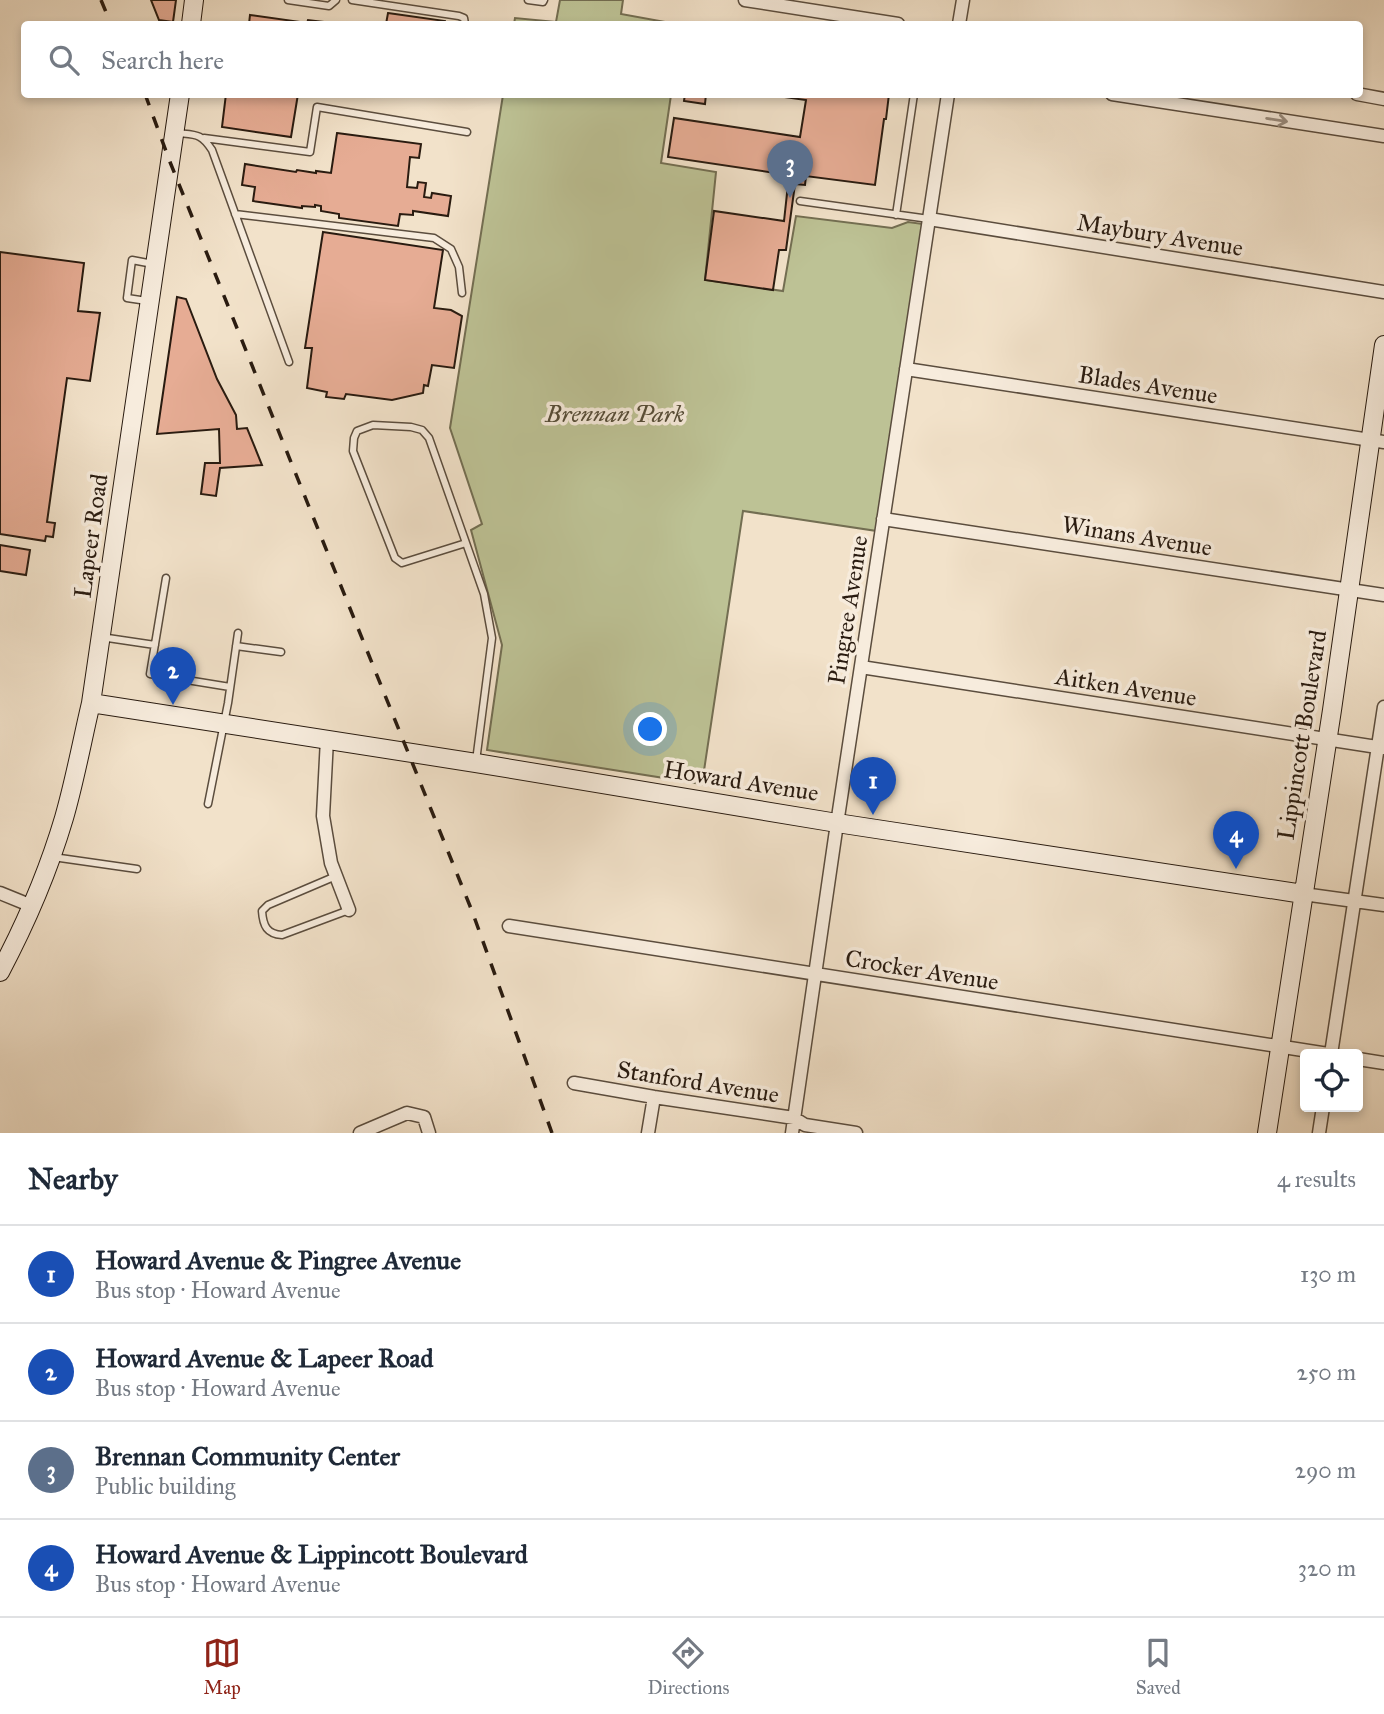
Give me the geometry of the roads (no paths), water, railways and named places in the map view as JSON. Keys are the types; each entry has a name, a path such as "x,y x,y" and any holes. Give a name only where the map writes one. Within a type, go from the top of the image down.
{"street":[{"path":"191,21 194,0"},
{"path":"745,0 801,4 883,21"},
{"path":"960,21 963,0"},
{"path":"1363,95 1384,99"},
{"name":"Lapeer Road","path":"0,972 32,906 51,857 74,779 91,703 179,98"},
{"name":"Pingree Avenue","path":"792,1133 947,98"},
{"path":"1138,98 1384,136"},
{"name":"Maybury Avenue","path":"929,219 1384,292"},
{"name":"Lippincott Boulevard","path":"1267,1133 1349,590 1378,441 1384,345"},
{"name":"Blades Avenue","path":"906,369 1378,441"},
{"name":"Winans Avenue","path":"883,519 1384,595"},
{"name":"Aitken Avenue","path":"861,667 1381,748"},
{"name":"Howard Avenue","path":"91,703 837,822 1384,905"},
{"path":"1330,1049 1381,748 1384,706"},
{"path":"327,739 323,816 331,863 349,910"},
{"path":"0,893 32,906"},
{"name":"Crocker Avenue","path":"509,926 1300,1050"},
{"path":"1363,1060 1384,1063"},
{"name":"Stanford Avenue","path":"574,1083 794,1118 805,1125 856,1133"},
{"path":"648,1133 654,1097"},
{"path":"1319,1133 1322,1112"},
{"path":"360,1133 407,1113 424,1117 429,1133"}],"lane":[{"path":"288,0 329,6 336,0"},
{"path":"352,0 459,16 464,21"},
{"path":"528,0 544,0"},
{"path":"896,215 913,98"},
{"path":"175,132 310,152 317,107 467,132"},
{"path":"204,138 212,150 289,362"},
{"path":"800,201 929,219"},
{"path":"235,214 434,238 451,248 459,267 462,293"},
{"path":"466,543 402,563 395,558 353,451 357,431 373,425 411,427 422,430 429,438 484,594 492,638 476,763"},
{"path":"166,578 150,674 230,687"},
{"path":"208,804 225,723 238,633"},
{"path":"101,637 155,645"},
{"path":"236,646 281,652"},
{"path":"51,857 137,869"},
{"path":"336,876 268,905 262,911 262,919 266,929 282,935 349,910"}],"railway":[{"path":"101,0 110,21"},
{"path":"146,98 472,911 552,1133"}],"place":[{"name":"Brennan Community Center","path":"790,198"},
{"name":"Howard Avenue & Lapeer Road","path":"173,705"},
{"name":"Howard Avenue & Pingree Avenue","path":"873,815"},
{"name":"Howard Avenue & Lippincott Boulevard","path":"1236,869"}],"park label":[{"name":"Brennan Park","path":"615,414"}]}
